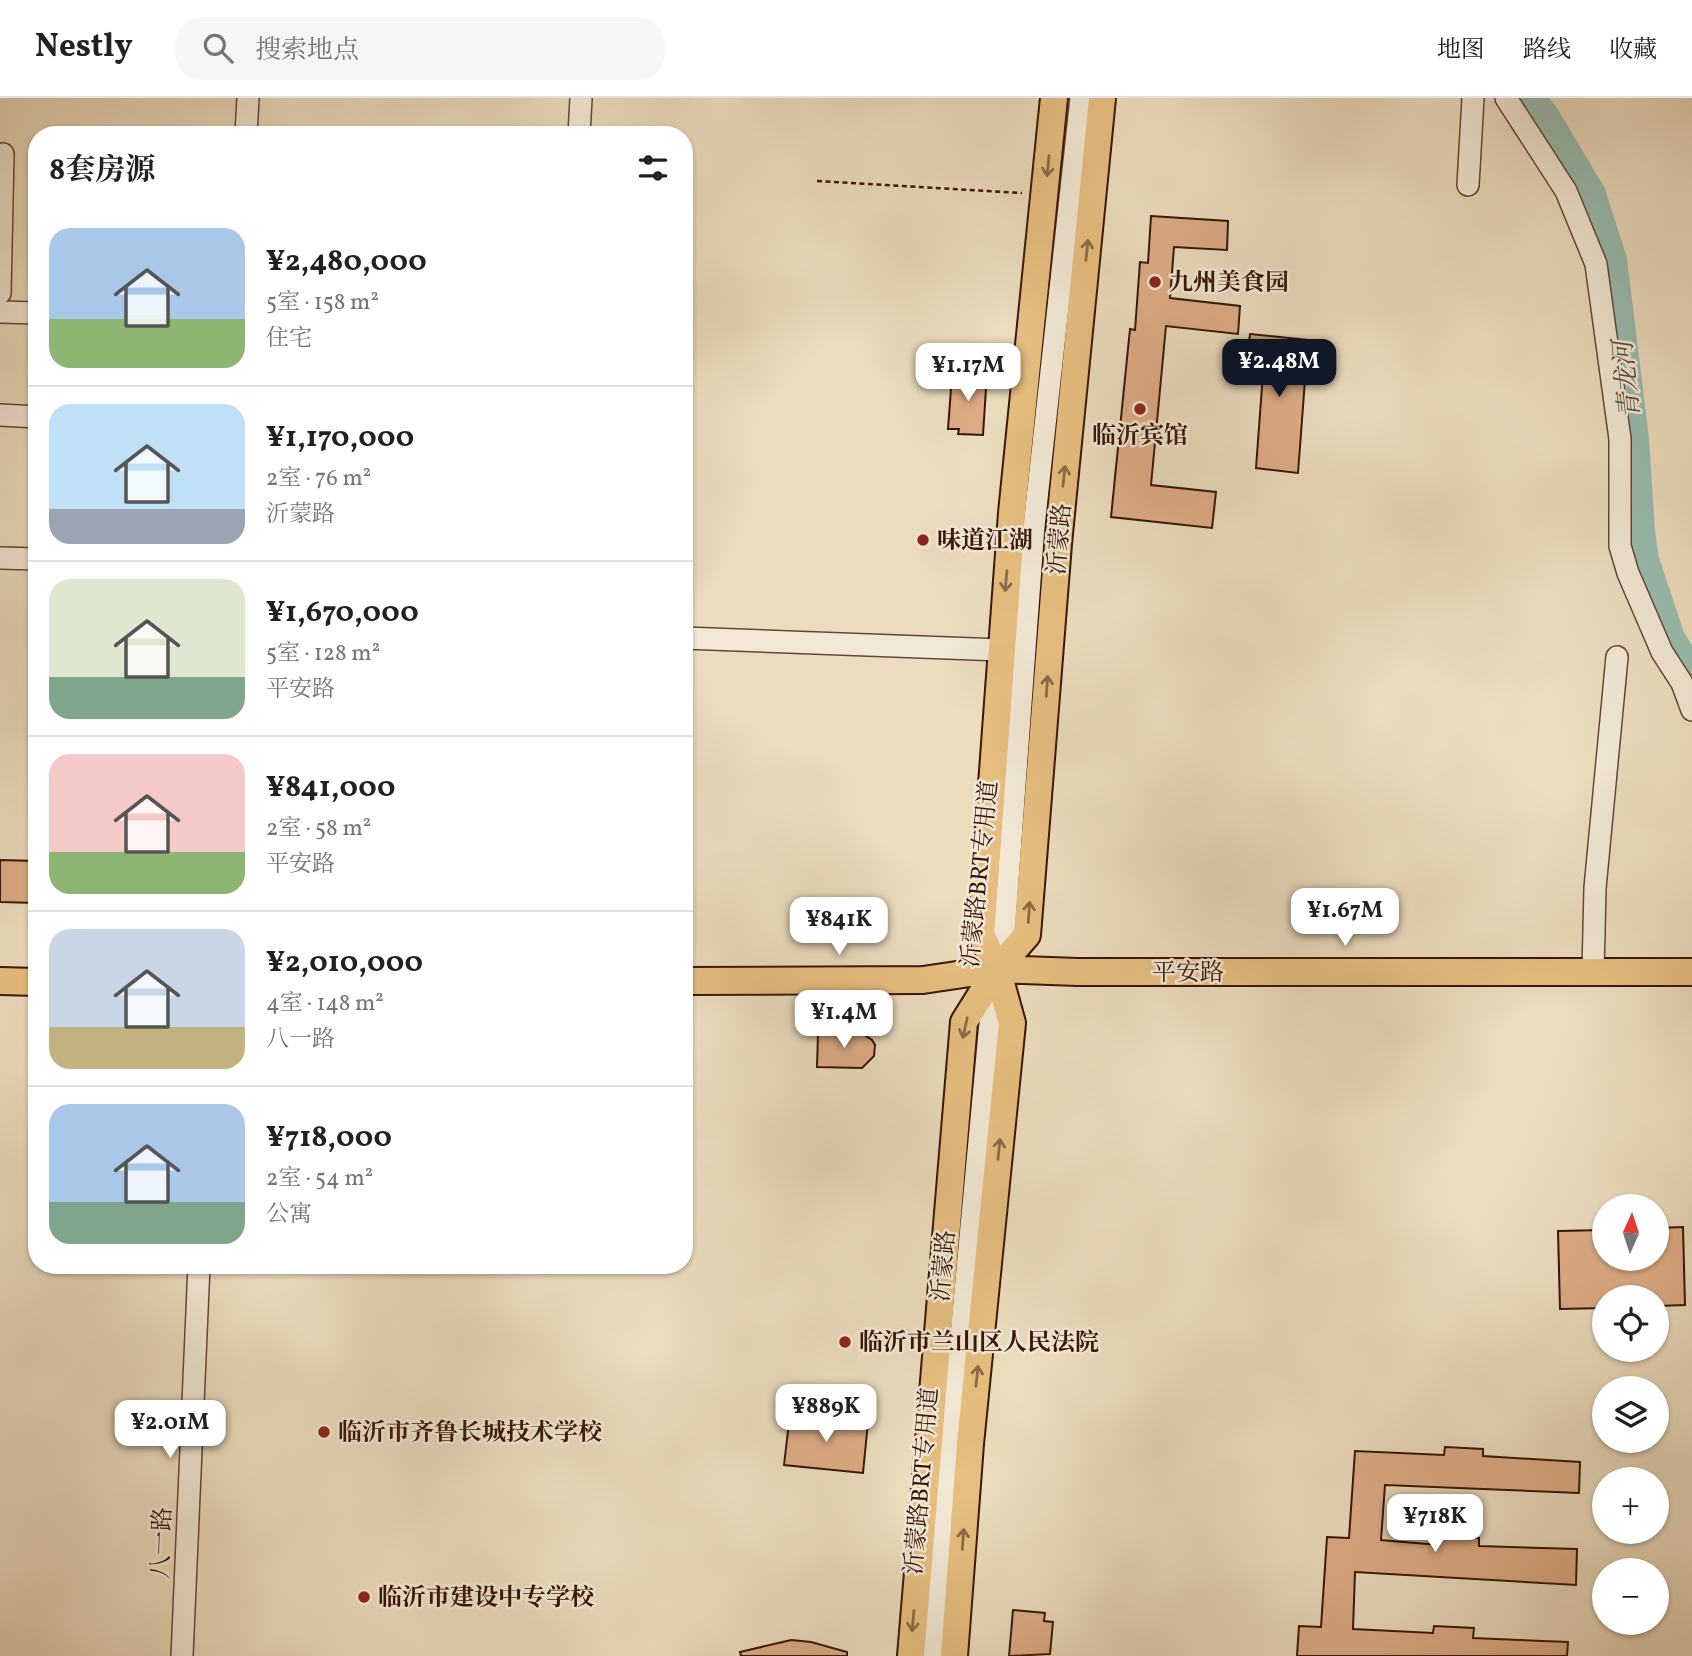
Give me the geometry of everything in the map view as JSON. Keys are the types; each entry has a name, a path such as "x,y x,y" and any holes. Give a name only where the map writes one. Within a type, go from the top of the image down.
{"main road":[{"name":"沂蒙路","path":"954,1656 972,1430 1012,1023 997,969 981,934 1012,513 1054,98"},
{"name":"沂蒙路","path":"911,1656 964,1022 997,969 1027,935 1058,544 1102,98"},
{"name":"平安路","path":"693,981 923,980 997,969 1078,972 1692,972"},
{"path":"0,981 28,982"}],"street":[{"path":"246,126 247,98"},
{"path":"579,126 581,98"},
{"name":"沂蒙路BRT专用道","path":"931,1656 997,969 1004,935 1034,526 1081,98"},
{"path":"1468,185 1473,98"},
{"path":"1506,98 1566,191 1596,264 1620,439 1620,546 1628,573 1657,640 1682,683 1692,710"},
{"path":"0,293 3,154"},
{"path":"0,312 28,313"},
{"path":"0,415 28,417"},
{"path":"0,558 28,559"},
{"path":"693,638 1001,650"},
{"path":"1593,972 1595,888 1617,657"},
{"name":"八一路","path":"182,1656 199,1274"}],"path":[{"path":"817,181 1022,193"}],"building":[{"path":"1151,216 1228,221 1227,250 1174,247 1170,298 1240,306 1238,334 1166,326 1151,485 1216,492 1212,528 1111,517 1130,329 1135,330 1140,262 1148,263"},
{"path":"1250,334 1308,340 1298,473 1256,468 1263,373 1246,370"},
{"path":"966,372 987,373 983,435 958,434 959,429 948,429 952,375 965,376"},
{"path":"0,860 28,861 28,903 0,902"},
{"path":"818,1033 863,1034 875,1045 874,1056 862,1068 817,1067"},
{"path":"1683,1227 1685,1305 1669,1306 1669,1285 1592,1285 1592,1308 1560,1309 1558,1231 1592,1230 1592,1271 1669,1271 1670,1228"},
{"path":"790,1414 868,1422 863,1473 784,1465"},
{"path":"1445,1447 1483,1449 1483,1456 1580,1462 1579,1493 1385,1485 1381,1540 1439,1545 1440,1536 1479,1538 1479,1546 1577,1549 1576,1585 1355,1572 1353,1629 1433,1633 1434,1626 1474,1628 1473,1638 1568,1642 1567,1656 1297,1656 1299,1626 1321,1627 1327,1537 1349,1538 1355,1451 1444,1455"},
{"path":"1013,1610 1045,1613 1044,1621 1053,1622 1050,1654 1009,1656"},
{"path":"791,1640 811,1642 847,1652 847,1656 741,1656 740,1652"}],"waterway":[{"name":"青龙河","path":"1532,98 1592,194 1613,260 1635,439 1645,560 1671,638 1692,672"}],"place":[{"name":"九州美食园","path":"1155,282"},
{"name":"临沂宾馆","path":"1140,409"},
{"name":"味道江湖","path":"923,540"},
{"name":"临沂市兰山区人民法院","path":"845,1342"},
{"name":"临沂市齐鲁长城技术学校","path":"324,1432"},
{"name":"临沂市建设中专学校","path":"364,1597"}]}
